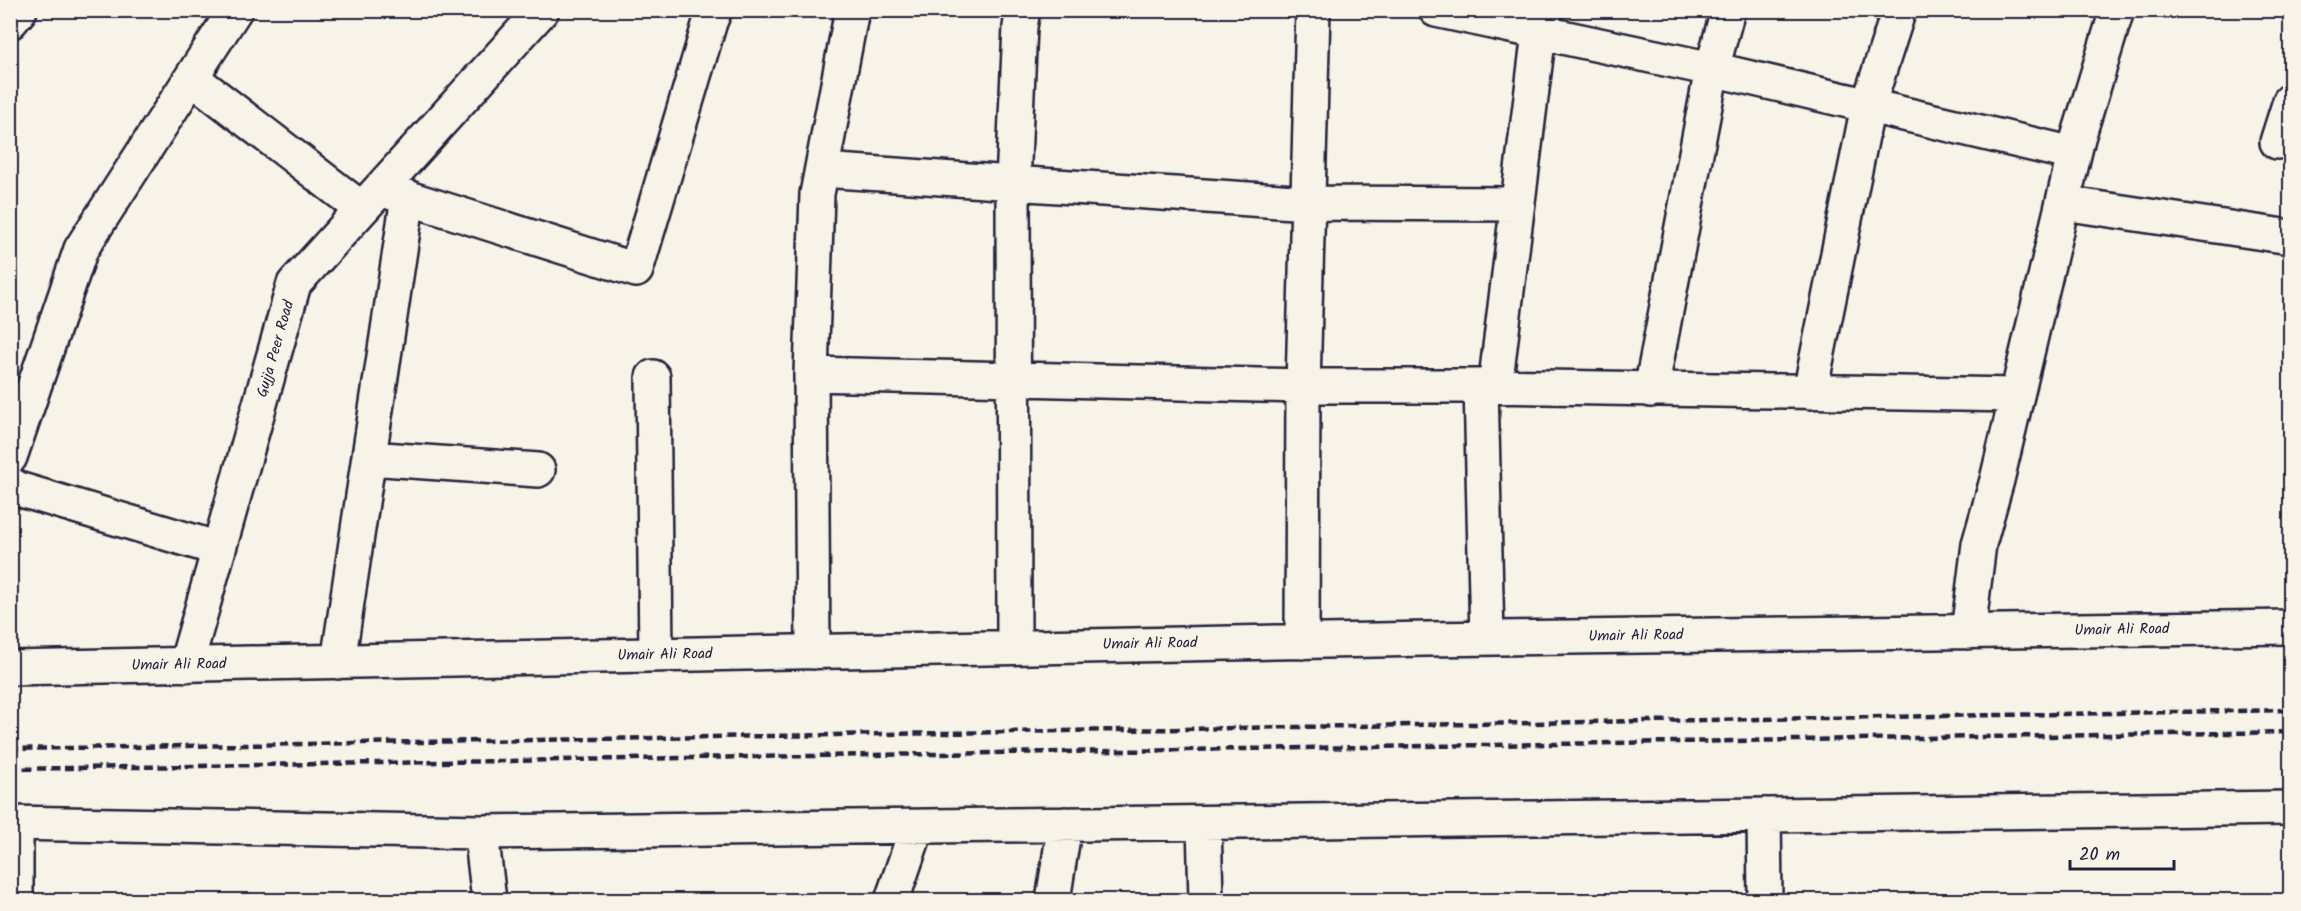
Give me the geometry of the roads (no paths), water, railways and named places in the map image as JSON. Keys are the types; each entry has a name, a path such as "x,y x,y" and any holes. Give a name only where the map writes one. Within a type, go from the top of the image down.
{"street":[{"path":"10,22 20,10"},
{"path":"10,457 81,249 235,10"},
{"name":"Gujja Peer Road","path":"186,665 294,284 384,198 542,10"},
{"path":"192,78 384,198 636,270 715,10"},
{"path":"813,652 811,374 817,194 852,10"},
{"path":"1014,647 1013,183 1020,27 1023,10"},
{"path":"1302,642 1304,386 1313,10"},
{"path":"1436,10 1542,22 1712,69 2074,154"},
{"path":"1651,390 1712,69 1728,10"},
{"path":"1810,392 1868,106 1899,10"},
{"path":"1968,632 1979,544 2074,154 2117,10"},
{"path":"1487,638 1488,387 1518,204 1542,22"},
{"path":"2277,142 2290,101"},
{"path":"822,170 1310,203 1518,204"},
{"path":"338,662 369,458 384,198"},
{"path":"2063,203 2290,237"},
{"path":"811,374 1304,386 2017,395"},
{"path":"653,377 656,655"},
{"path":"369,458 537,470"},
{"path":"10,484 18,489 219,549"},
{"name":"Umair Ali Road","path":"10,668 1487,638 2290,627"},
{"path":"16,900 13,823 481,832 2290,807"},
{"path":"1764,815 1765,900"},
{"path":"1204,823 1206,900"},
{"path":"1053,900 1065,824"},
{"path":"892,900 917,826"},
{"path":"481,832 489,900"}],"railway":[{"path":"10,749 2290,710"},
{"path":"10,769 2290,732"}]}
